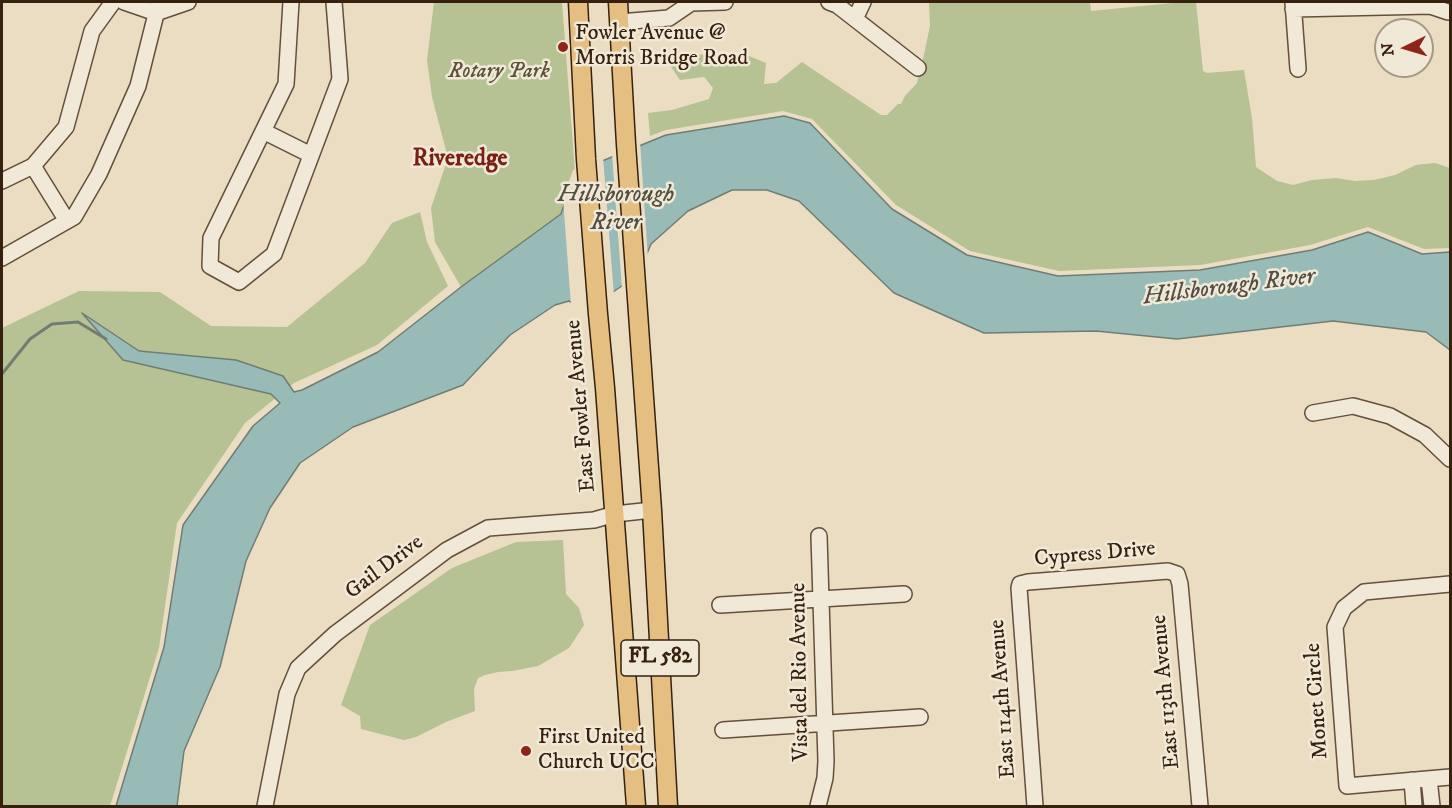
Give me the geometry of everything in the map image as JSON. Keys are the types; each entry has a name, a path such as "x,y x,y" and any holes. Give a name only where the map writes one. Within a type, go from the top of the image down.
{"main road":[{"name":"East Fowler Avenue","path":"578,2 586,159 604,365 636,807"},
{"name":"FL 582","path":"618,2 652,510 668,807"}],"street":[{"path":"2,181 33,166 66,127 92,31 113,2"},
{"path":"124,2 158,7 188,2"},
{"path":"291,2 286,84 211,238 210,266 240,282 274,254 339,79 334,2"},
{"path":"619,22 669,18 691,3 722,2"},
{"path":"855,19 863,2"},
{"path":"834,3 918,68"},
{"path":"1298,69 1293,5 1430,6 1448,12"},
{"path":"2,258 74,217 99,174 138,86 158,7"},
{"path":"263,131 311,155"},
{"path":"33,166 67,221"},
{"path":"1313,413 1353,406 1390,416 1425,435 1450,459"},
{"name":"Gail Drive","path":"266,806 287,694 298,668 335,634 447,550 488,528 594,520 615,514 652,510"},
{"name":"Vista del Rio Avenue","path":"818,807 825,778 826,761 819,536"},
{"name":"Cypress Drive","path":"1019,588 1020,584 1028,582 1168,571 1177,574"},
{"name":"East 113th Avenue","path":"1177,574 1180,584 1200,807"},
{"name":"Monet Circle","path":"1450,584 1364,592 1344,608 1335,627 1347,786 1450,777"},
{"name":"East 114th Avenue","path":"1019,588 1035,807"},
{"path":"720,605 904,594"},
{"path":"723,730 920,717"},
{"path":"1429,779 1432,807"},
{"path":"1412,780 1414,807"}],"green space":[{"name":"Rotary Park","path":"434,2 562,2 575,172 561,214 461,287 435,242 431,208 448,158 432,97 427,60"},
{"path":"929,2 1090,2 1091,11 1196,2 1203,71 1207,73 1244,70 1252,118 1256,167 1277,181 1293,185 1312,180 1336,178 1355,181 1374,180 1395,175 1416,165 1435,163 1450,168 1450,248 1424,249 1368,227 1310,245 1200,265 1059,271 970,251 896,205 812,119 783,111 666,130 650,136 648,113 672,110 709,99 713,88 704,77 680,80 671,67 670,54 749,56 766,63 764,84 776,83 802,62 881,115 887,115 898,104 901,104 917,83 919,74 926,67 922,64 930,26"},
{"path":"420,212 427,242 448,286 377,345 294,383 245,423 177,523 159,648 110,806 2,806 2,328 79,291 160,292 211,326 287,327 365,263 392,223"},
{"path":"563,540 566,594 579,608 584,625 569,648 538,666 498,672 478,678 474,689 475,711 416,737 404,740 361,729 360,716 341,705 370,625 452,568 516,542"}],"water":[{"name":"Hillsborough River","path":"784,116 810,123 892,209 967,255 1058,276 1200,270 1312,250 1368,232 1422,254 1450,252 1450,350 1426,332 1333,321 1177,339 1096,331 984,333 894,293 799,201 767,190 732,190 688,211 651,244 638,275 585,311 569,301 555,305 510,335 463,385 353,427 300,463 270,508 246,561 220,667 184,751 177,806 116,806 164,647 183,525 253,426 280,403 271,394 123,360 82,313 139,351 236,360 283,376 294,392 302,390 378,352 461,287 561,214 575,172 666,135"}],"pier":[{"path":"640,142 648,258 640,277 622,289 612,154"},
{"path":"603,157 614,295 583,313 571,306 563,198 573,170"}],"waterway":[{"path":"2,374 30,339 52,324 78,322 106,339"}],"place":[{"name":"Fowler Avenue @ Morris Bridge Road","path":"563,47"},
{"name":"First United Church UCC","path":"526,751"}],"district":[{"name":"Riveredge","path":"460,160"}]}
